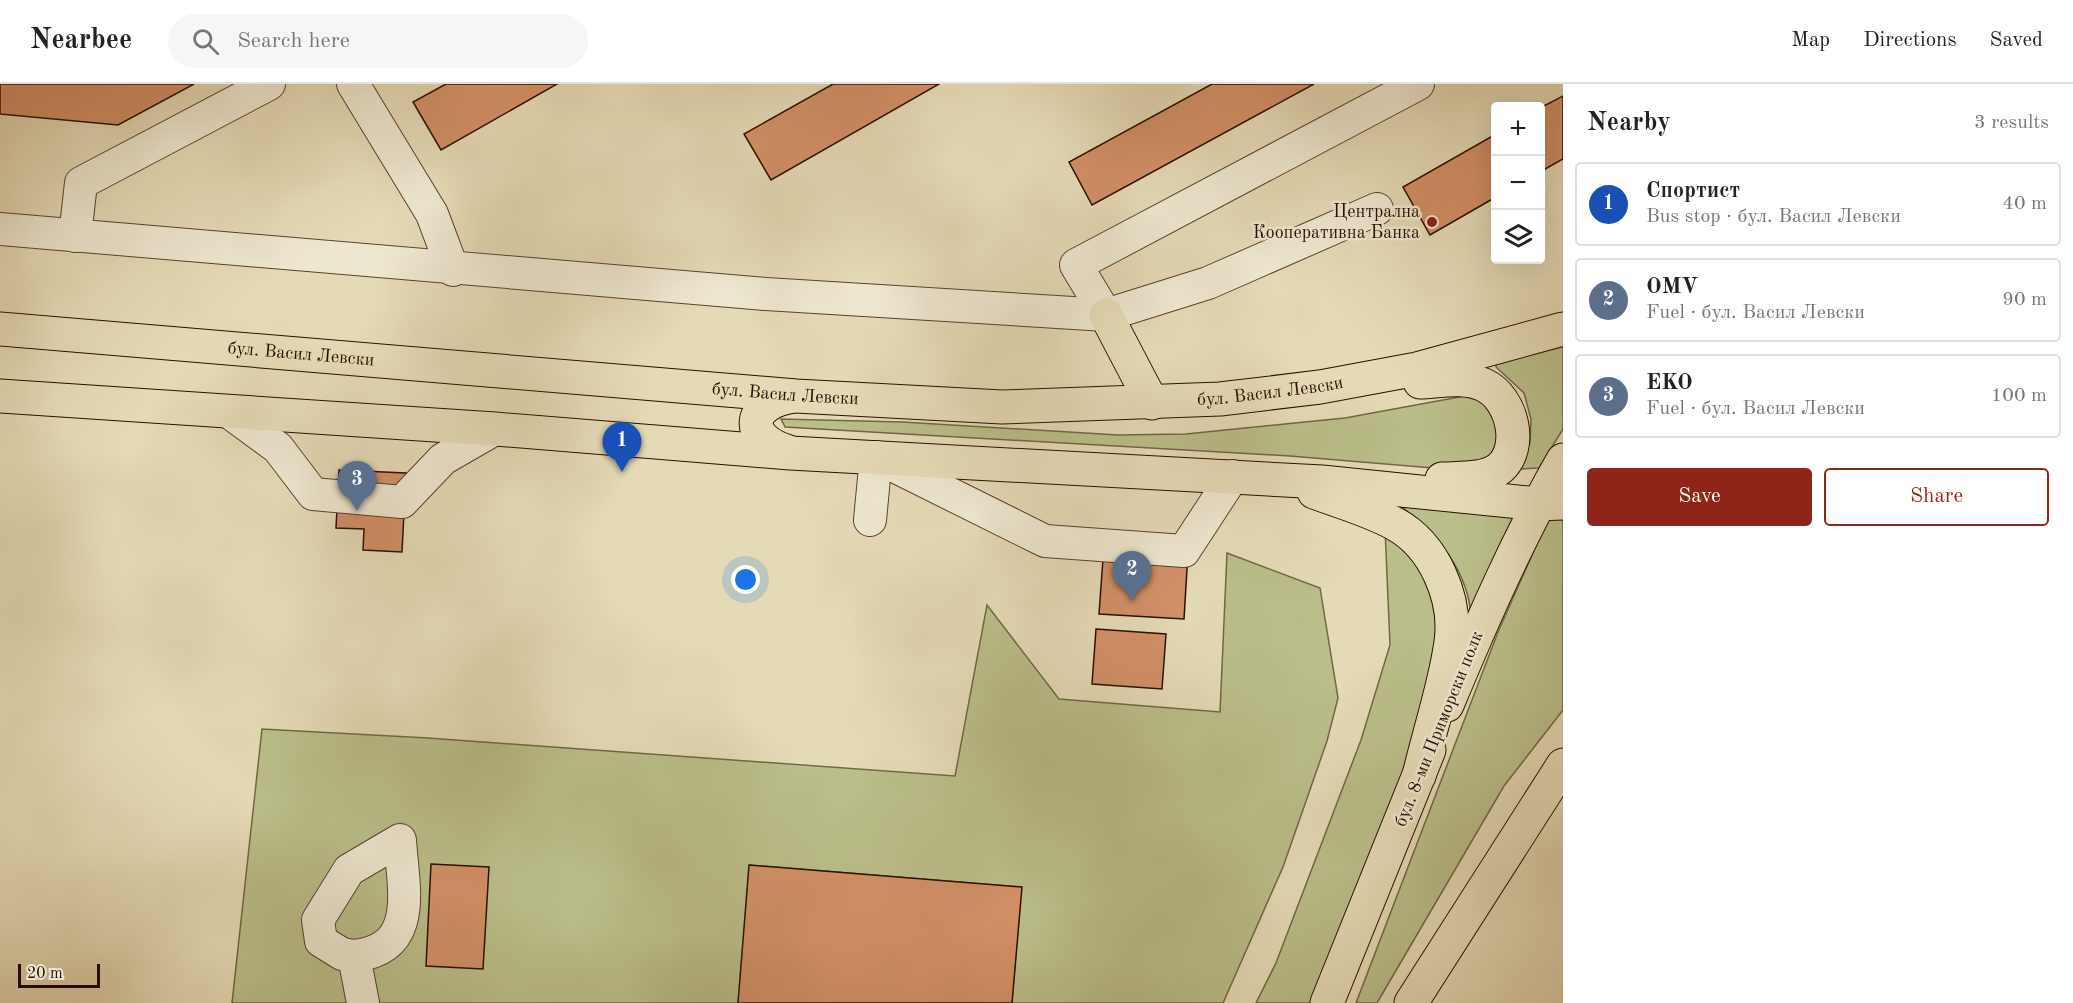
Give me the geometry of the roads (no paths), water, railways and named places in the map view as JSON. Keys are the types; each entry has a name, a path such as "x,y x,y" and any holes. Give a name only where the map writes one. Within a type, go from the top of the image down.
{"main road":[{"path":"1106,315 1152,403"},
{"name":"бул. Васил Левски","path":"4,330 796,396 1002,407 1220,399 1320,387 1417,369 1563,329"},
{"path":"1320,387 1463,380 1485,385 1497,395 1507,406 1511,421 1508,458 1499,469 1484,476 1322,482"},
{"path":"0,396 495,429 790,453 1322,482 1550,504"},
{"path":"790,453 774,448 762,439 758,417 771,401 796,396"},
{"name":"бул. 8-ми Приморски полк","path":"1327,1003 1476,636 1550,504 1563,460"},
{"path":"1278,479 1396,524 1417,539 1436,566 1447,591 1451,640 1419,776"},
{"path":"1411,1003 1563,765"}],"lane":[{"path":"75,236 81,183 269,84"},
{"path":"353,84 432,214 453,270"},
{"path":"1106,315 1076,265 1418,84"},
{"path":"0,229 453,270 766,294 1106,315 1208,284 1377,209"},
{"path":"229,412 278,448 313,494 402,502 442,459 495,429"},
{"path":"870,520 876,458 1045,541 1184,551 1233,476"},
{"path":"354,956 363,1003"}],"place":[{"name":"Централна Кооперативна Банка","path":"1432,222"},
{"name":"Спортист","path":"622,472"},
{"name":"EKO","path":"357,511"},
{"name":"OMV","path":"1132,601"}]}
